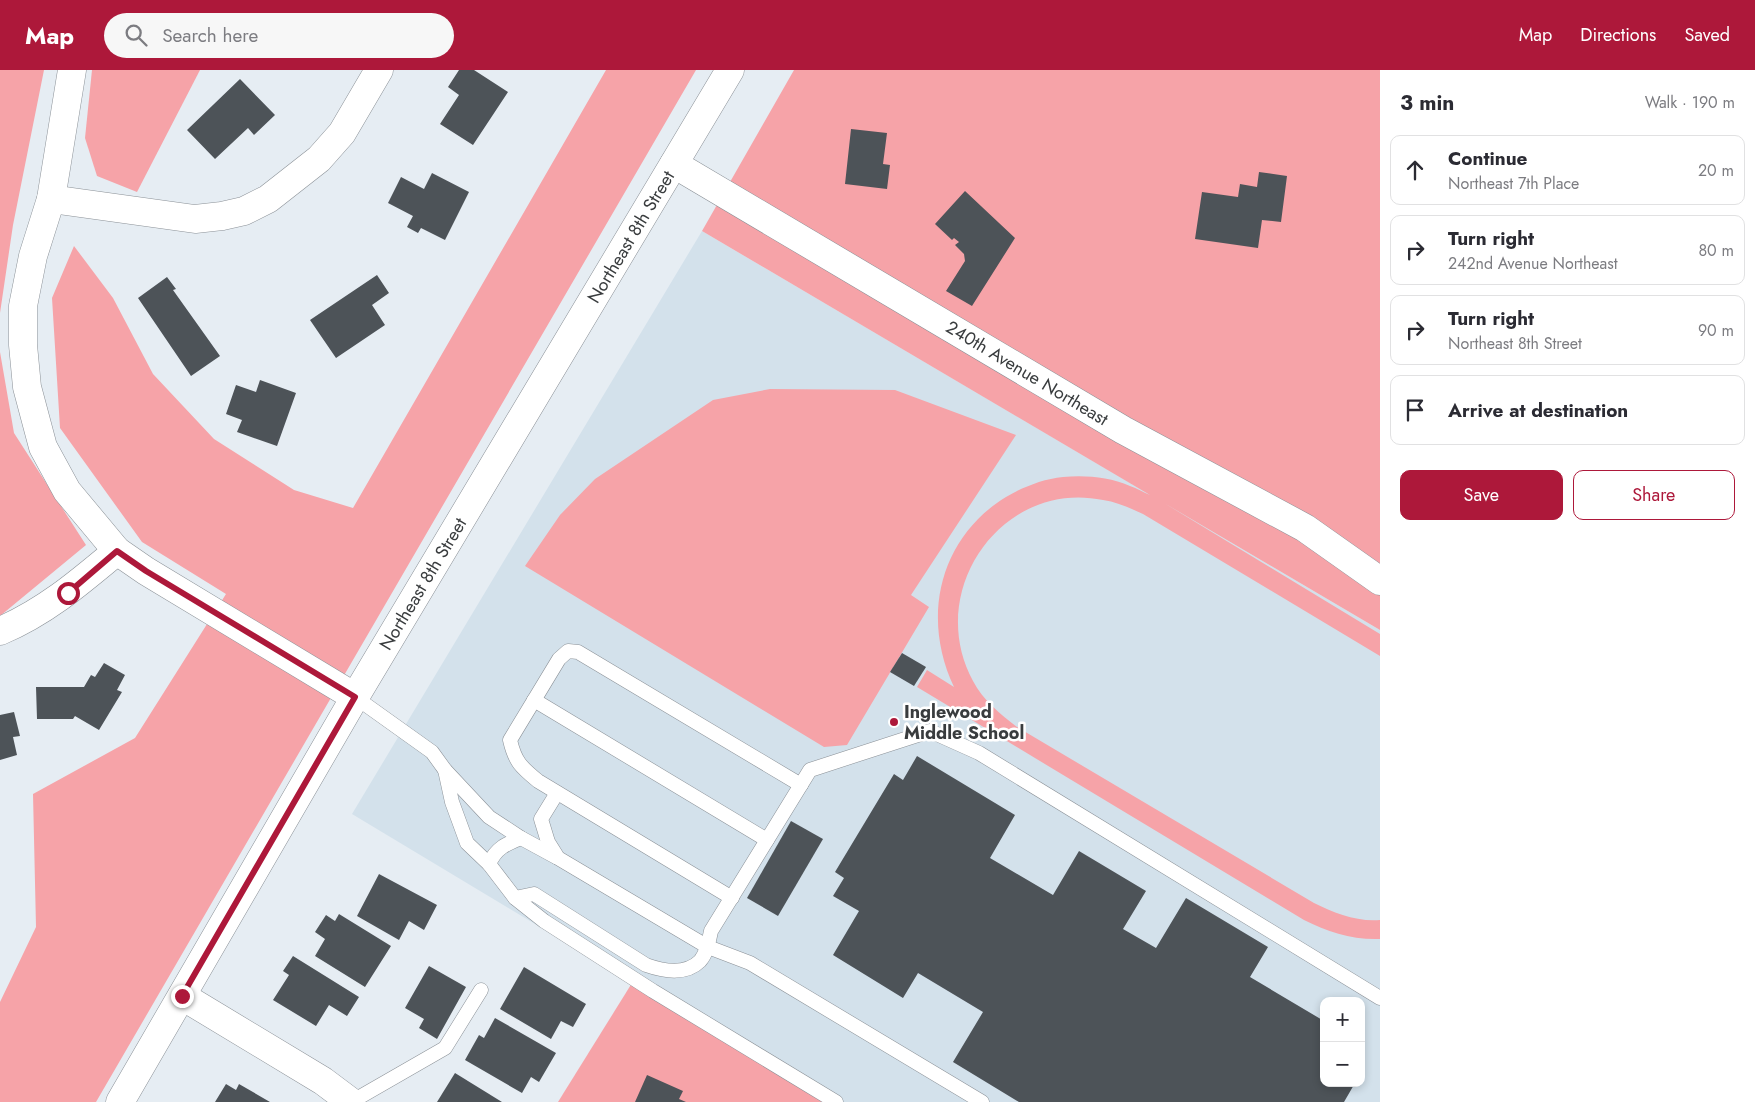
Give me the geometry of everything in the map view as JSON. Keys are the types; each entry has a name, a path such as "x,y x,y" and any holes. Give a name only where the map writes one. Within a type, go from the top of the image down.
{"street":[{"path":"72,70 51,199 33,256 23,306 23,345 27,388 43,447 67,491 117,551 154,576 355,697"},
{"path":"51,199 195,218 222,216 244,211 268,199 319,159 342,133 379,70"},
{"name":"Northeast 8th Street","path":"120,1102 355,697 730,70"},
{"name":"240th Avenue Northeast","path":"674,164 1123,430 1305,528 1380,581"},
{"path":"0,632 24,621 68,593 117,551"},
{"path":"182,996 323,1081 351,1102"}],"lane":[{"path":"732,898 538,782 522,768 513,756 510,740 559,659 568,651 578,652 801,785"},
{"path":"355,697 432,752 445,770 489,817 521,838 708,947 750,963 982,1102"},
{"path":"534,700 767,840"},
{"path":"515,898 534,894 646,965 660,970 678,970 690,967 700,960 708,947 711,931 810,770 930,731 979,753 1380,998"},
{"path":"445,770 452,802 467,843 489,864 515,898 544,921 653,991 836,1102"},
{"path":"557,793 541,819 548,842 558,858"},
{"path":"489,864 493,854 502,846 521,838"},
{"path":"351,1102 445,1048 481,990"}],"shaded area":[{"path":"0,70 44,70 13,225 0,313"},
{"path":"92,70 200,70 137,192 97,176 85,138"},
{"path":"606,70 696,70 96,1102 0,1102 0,1002 36,927 33,794 135,738 226,594 142,542 60,428 52,298 74,246 113,298 153,374 214,439 294,490 353,508"},
{"path":"794,70 1380,70 1380,630 1164,503 1380,634 1380,656 1143,514 1128,507 1103,500 1066,498 1033,507 1005,524 982,549 966,579 958,612 960,647 973,681 998,712 1017,727 1314,903 1346,916 1363,920 1380,920 1380,939 1340,934 1304,920 917,687 927,670 954,687 944,661 939,634 938,607 942,581 951,557 965,534 983,514 1019,490 1033,484 1063,477 1080,476 1106,479 1122,483 1150,495 702,231"},
{"name":"Inglewood Middle School","path":"702,231 1380,630 1380,1102 831,1102 352,814"},
{"path":"0,352 14,433 86,545 0,616"},
{"path":"770,389 895,390 1016,435 911,595 929,607 847,745 824,747 525,566 560,515 595,479 713,400"},
{"path":"632,983 831,1102 558,1102"}],"building":[{"path":"459,70 474,70 508,92 473,145 440,124 459,95 448,87"},
{"path":"240,79 275,115 254,135 248,128 215,159 187,130"},
{"path":"851,129 887,133 883,164 890,165 887,189 845,184"},
{"path":"1259,172 1287,176 1281,222 1262,220 1258,248 1195,239 1202,192 1238,197 1240,184 1257,187"},
{"path":"432,173 469,192 445,240 421,228 418,233 407,227 413,216 388,203 401,177 424,189"},
{"path":"965,191 1015,238 972,306 946,291 965,261 964,254 955,245 959,242 954,238 952,240 935,224"},
{"path":"377,275 389,293 372,305 385,325 336,358 310,320"},
{"path":"167,277 176,289 173,290 220,356 191,376 138,298"},
{"path":"260,380 296,393 277,446 237,432 242,420 226,414 236,385 256,392"},
{"path":"902,653 926,667 914,686 890,672"},
{"path":"104,663 125,675 117,690 122,692 99,730 75,716 73,719 37,719 36,687 84,687 91,675 95,677"},
{"path":"14,712 20,736 13,737 17,755 0,760 0,715"},
{"name":"Inglewood Middle School","path":"917,756 1015,815 990,858 1053,895 1079,851 1146,891 1123,929 1156,948 1186,898 1268,947 1250,977 1320,1019 1320,1087 1353,1087 1344,1102 1019,1102 953,1062 983,1012 918,973 903,998 833,955 859,911 833,896 844,878 835,872 894,774 903,780"},
{"path":"791,821 823,839 778,916 747,898"},
{"path":"379,874 437,905 424,930 409,921 399,940 357,916"},
{"path":"339,914 391,946 365,987 315,956 325,939 315,932 326,915 335,921"},
{"path":"293,956 359,997 347,1016 329,1005 316,1026 273,1000 289,975 283,971"},
{"path":"429,966 466,987 437,1039 419,1028 424,1019 405,1008"},
{"path":"524,967 586,1004 573,1027 561,1021 551,1039 500,1009"},
{"path":"495,1018 556,1053 539,1082 531,1077 522,1093 465,1060 479,1035 484,1038"},
{"path":"455,1073 502,1102 437,1102"},
{"path":"647,1075 683,1091 679,1099 686,1102 635,1102"},
{"path":"226,1084 236,1090 239,1084 270,1102 215,1102"}],"place":[{"name":"Inglewood Middle School","path":"894,722"}],"route":[{"path":"68,593 117,551 146,571 355,697 182,996"}]}
